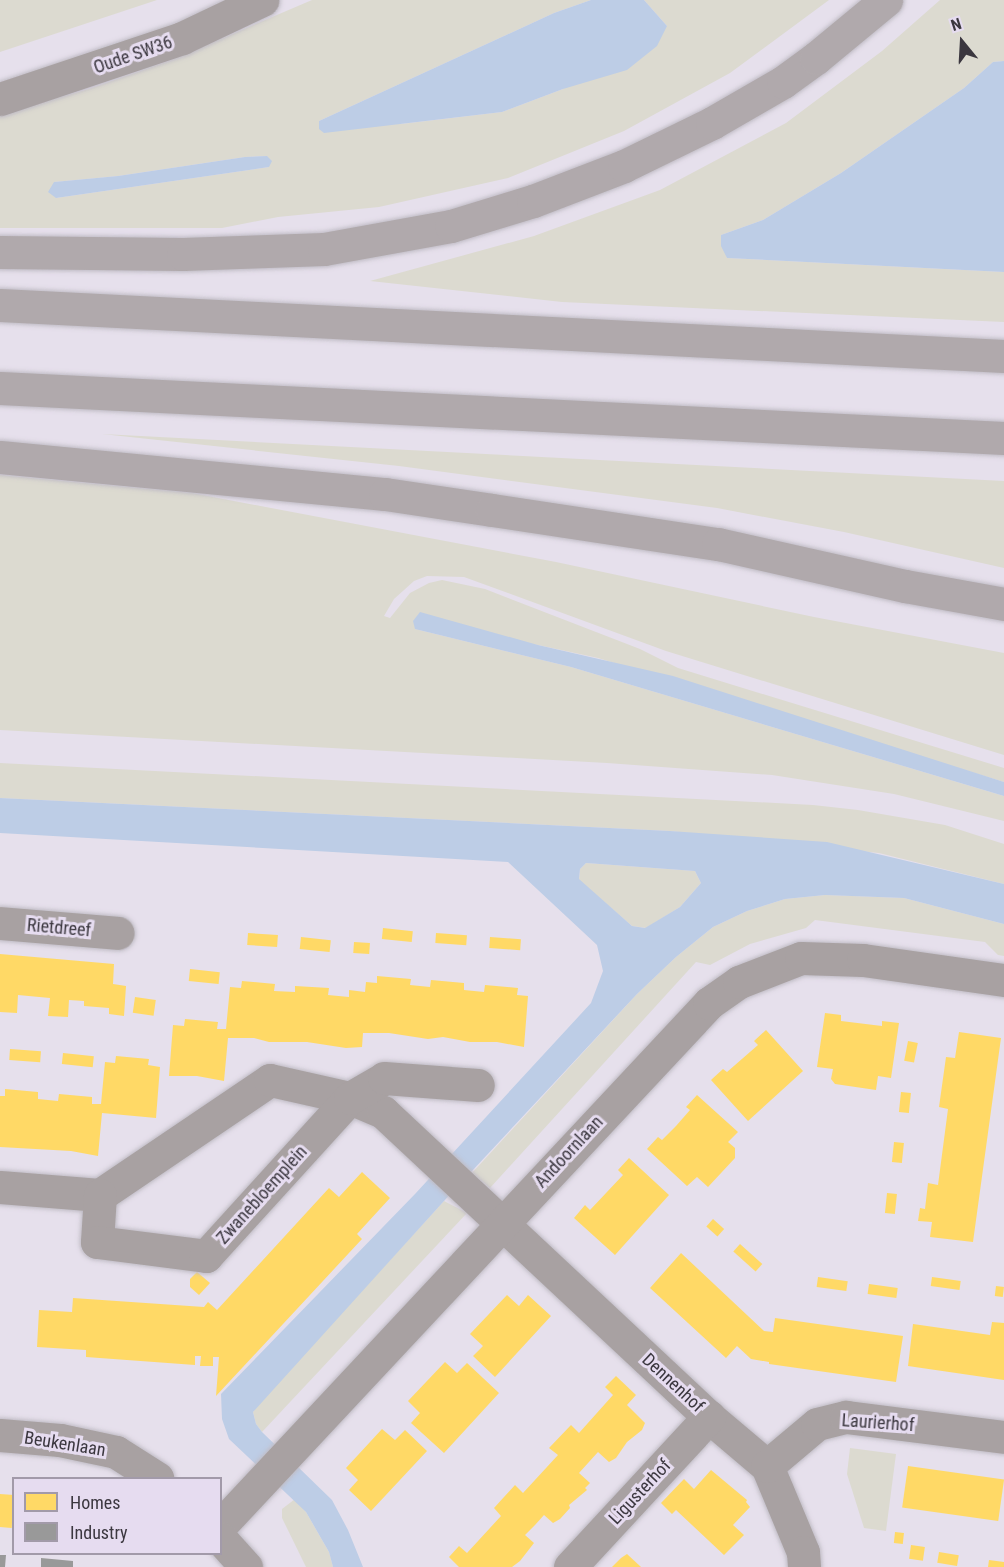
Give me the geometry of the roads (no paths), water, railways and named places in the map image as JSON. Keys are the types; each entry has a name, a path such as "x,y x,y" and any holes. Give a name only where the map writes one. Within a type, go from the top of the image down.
{"highway":[{"path":"0,252 183,254 324,249 451,226 533,201 624,166 712,123 791,76 858,26 886,0"},
{"path":"0,305 1004,356"},
{"path":"0,388 1004,438"},
{"path":"0,457 339,489 444,503 718,544 905,586 1004,604"}],"street":[{"name":"Oude SW36","path":"0,99 182,38 262,0"},
{"name":"Rietdreef","path":"0,923 118,933"},
{"name":"Andoornlaan","path":"222,1524 709,1003 739,982 801,958 863,960 1004,980"},
{"name":"Zwanebloemplein","path":"100,1195 98,1242 206,1257 350,1098 384,1078 478,1085"},
{"path":"0,1187 100,1195 270,1080 350,1098 383,1112 501,1225"},
{"name":"Dennenhof","path":"501,1225 709,1417 767,1466 803,1552 804,1567"},
{"name":"Ligusterhof","path":"570,1567 709,1417"},
{"name":"Laurierhof","path":"767,1466 817,1424 846,1418 1004,1437"},
{"name":"Beukenlaan","path":"0,1435 60,1440 116,1452 154,1477"},
{"path":"222,1540 246,1567"}],"water":[{"path":"591,0 644,0 667,26 657,46 627,70 563,89 502,112 324,133 319,129 319,121 554,13"},
{"path":"1004,61 1004,272 727,258 721,246 721,235 763,220 841,173 964,88 993,62"},
{"path":"267,156 272,161 269,167 56,198 48,192 54,182"},
{"path":"420,612 538,645 673,676 1004,782 1004,796 571,667 415,629 413,621"},
{"path":"0,798 670,831 827,842 1004,884 1004,924 904,898 825,895 785,899 747,911 713,927 676,957 637,994 444,1201 253,1412 256,1424 262,1432 332,1500 348,1530 363,1567 333,1567 329,1552 306,1512 229,1439 222,1419 221,1394 415,1194 591,1003 603,971 597,945 508,862 0,833","holes":["586,863 695,871 701,883 680,907 645,928 632,926 579,879 580,869"]}]}
